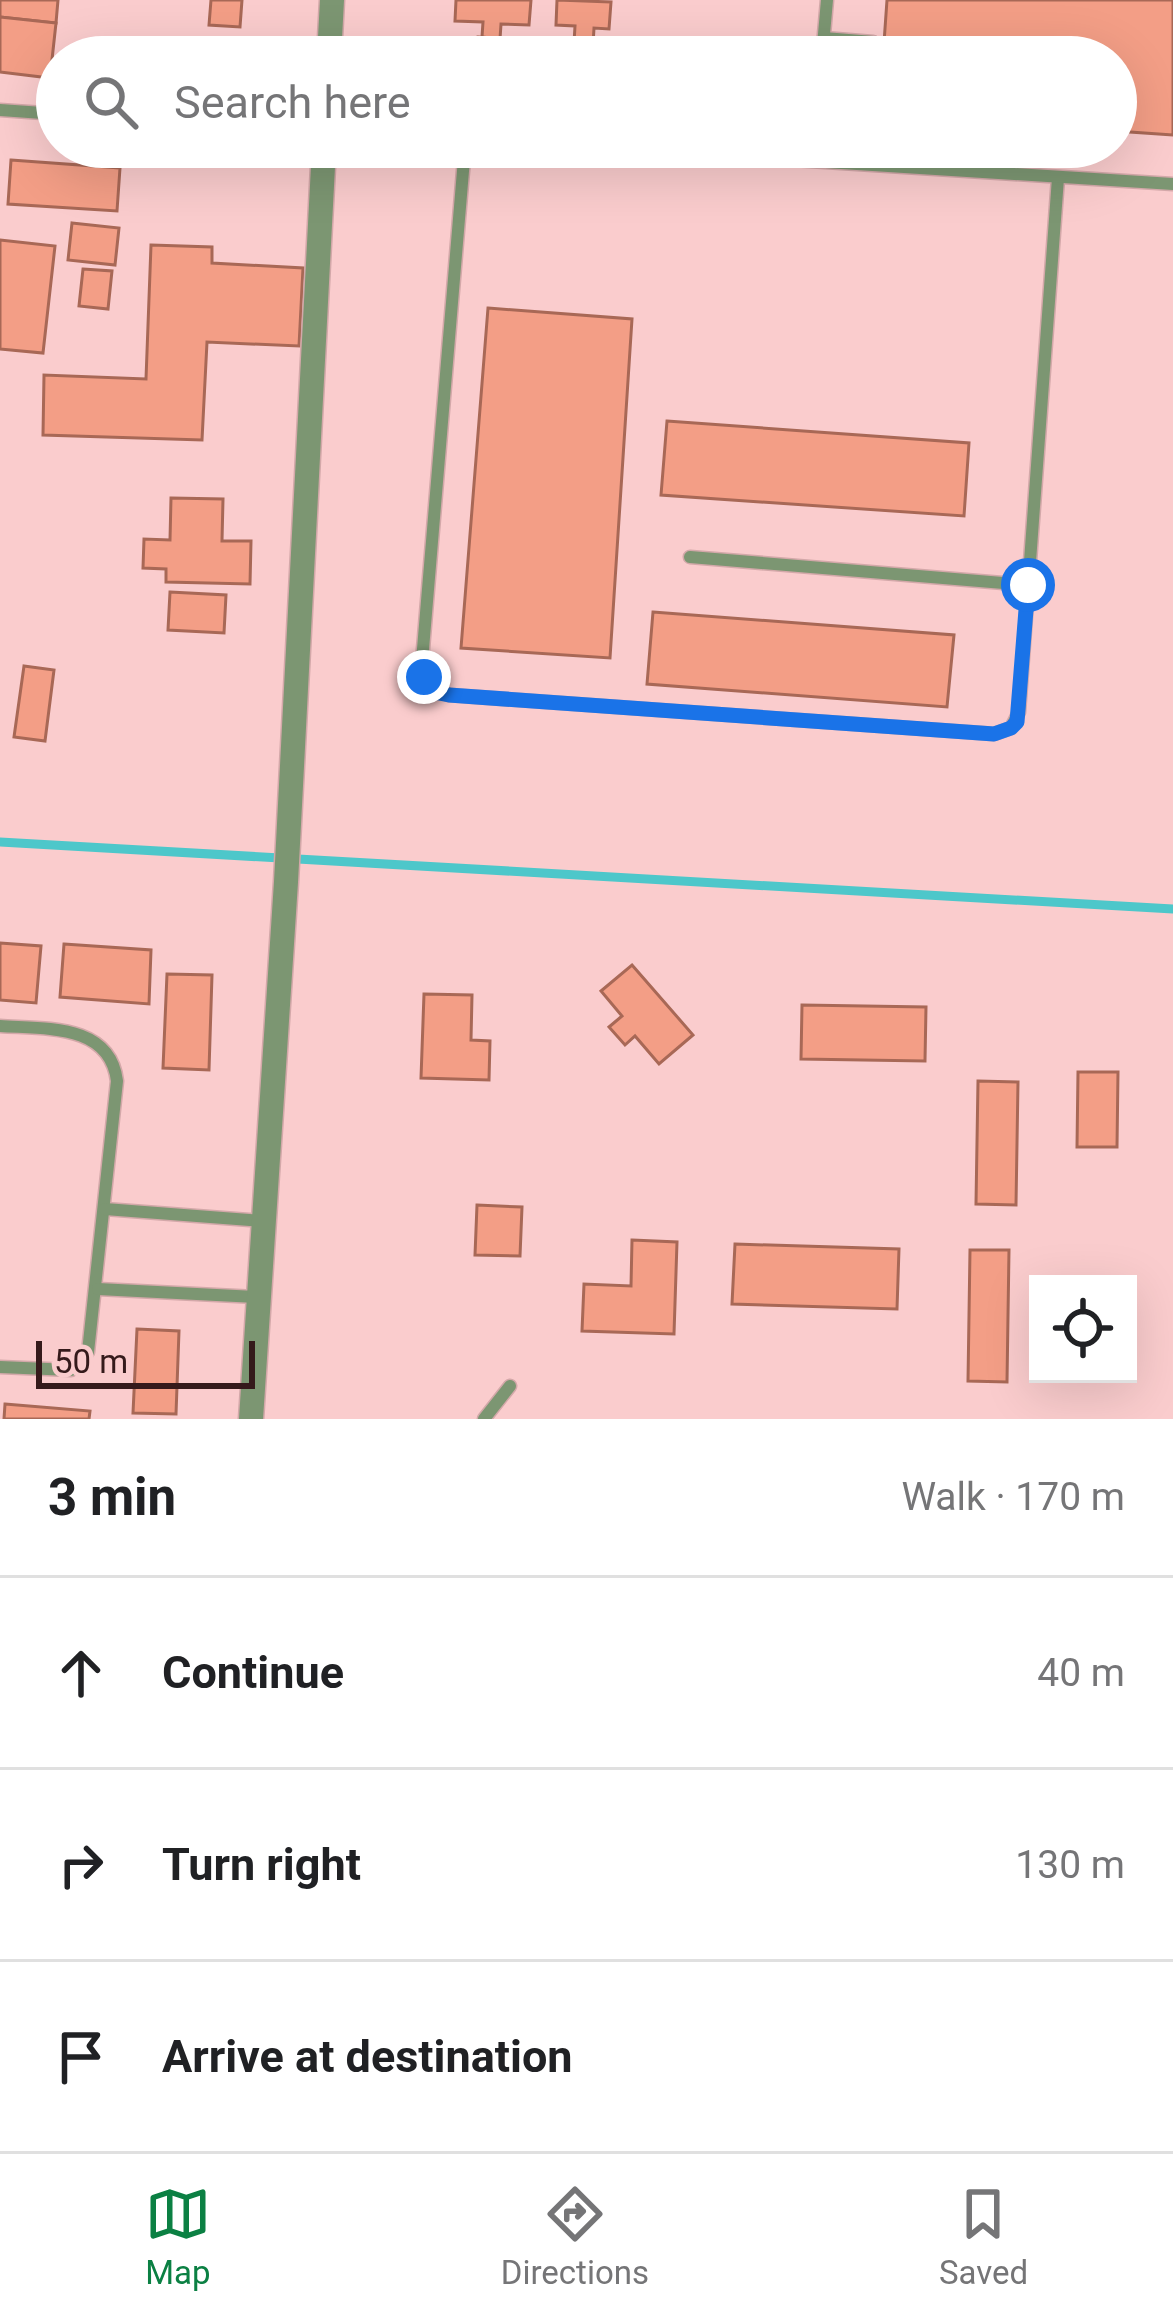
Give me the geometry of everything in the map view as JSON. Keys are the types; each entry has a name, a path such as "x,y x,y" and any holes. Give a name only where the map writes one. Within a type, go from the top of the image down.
{"street":[{"path":"330,36 332,0"},
{"path":"251,1419 286,882 323,168"}],"lane":[{"path":"824,36 827,0"},
{"path":"0,110 36,112"},
{"path":"462,168 422,661 426,685 434,692 1003,732 1017,722 1018,712 1058,178"},
{"path":"956,168 1173,184"},
{"path":"690,557 1028,585"},
{"path":"0,1026 84,1035 113,1063 117,1081 88,1352 80,1364 58,1372 0,1367"},
{"path":"105,1209 263,1221"},
{"path":"98,1289 259,1297"},
{"path":"484,1419 510,1386"}],"building":[{"path":"0,0 58,0 56,23 0,17"},
{"path":"211,0 242,0 240,27 209,25"},
{"path":"456,0 531,0 529,25 501,24 500,36 482,36 483,22 455,21"},
{"path":"557,0 611,2 609,29 594,28 594,36 574,36 575,26 556,25"},
{"path":"887,0 1173,0 1173,135 1137,132 1137,36 884,36"},
{"path":"0,17 56,23 55,36 36,36 36,76 0,72"},
{"path":"11,160 36,162 36,168 120,168 117,211 8,204"},
{"path":"72,223 119,228 115,265 68,260"},
{"path":"0,240 55,246 43,353 0,349"},
{"path":"151,245 212,247 212,263 303,268 299,346 207,342 202,440 43,435 44,375 146,379"},
{"path":"83,269 112,271 108,309 79,306"},
{"path":"488,308 632,319 610,658 461,648"},
{"path":"667,421 969,443 964,516 661,495"},
{"path":"171,498 223,499 222,541 251,541 250,584 166,582 166,569 143,568 144,539 170,540"},
{"path":"170,592 226,595 224,633 168,630"},
{"path":"653,612 954,635 947,707 647,684"},
{"path":"24,666 54,670 45,741 14,737"},
{"path":"0,943 41,946 36,1003 0,1000"},
{"path":"64,944 151,950 149,1004 60,997"},
{"path":"632,965 693,1035 659,1064 635,1036 625,1045 609,1027 622,1016 601,991"},
{"path":"167,974 212,975 209,1070 163,1068"},
{"path":"424,994 472,995 471,1040 490,1041 489,1080 421,1078"},
{"path":"802,1005 926,1007 925,1061 801,1059"},
{"path":"1078,1072 1118,1072 1117,1147 1077,1147"},
{"path":"978,1081 1018,1082 1016,1205 976,1204"},
{"path":"477,1205 522,1207 520,1256 475,1255"},
{"path":"632,1240 677,1242 674,1334 582,1331 584,1284 631,1286"},
{"path":"735,1244 899,1249 897,1309 732,1304"},
{"path":"970,1250 1009,1250 1007,1382 968,1381"},
{"path":"137,1329 179,1331 176,1414 133,1413"},
{"path":"5,1404 90,1411 89,1419 4,1419"}],"waterway":[{"path":"0,842 1173,909"}],"route":[{"path":"424,677 434,692 449,695 994,734 1017,722 1028,585"}]}
